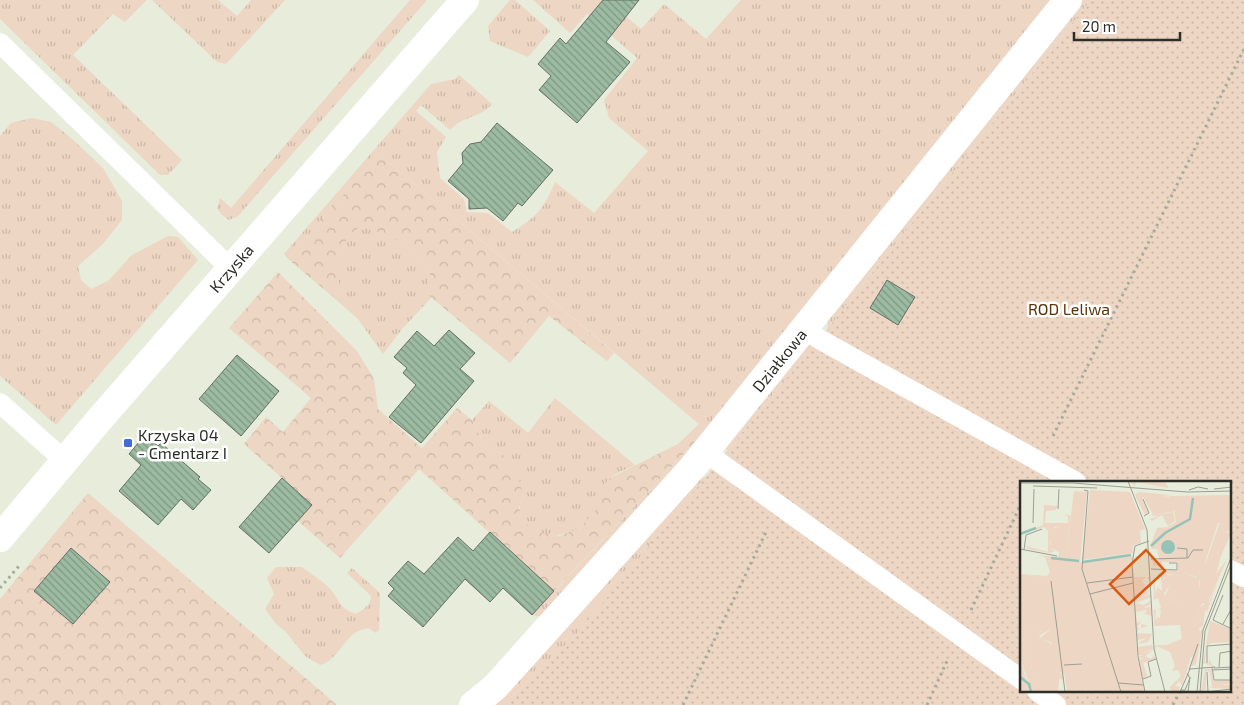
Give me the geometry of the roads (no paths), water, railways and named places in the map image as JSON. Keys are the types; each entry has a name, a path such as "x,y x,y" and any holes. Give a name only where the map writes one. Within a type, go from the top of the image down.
{"street":[{"name":"Krzyska","path":"0,538 465,0"},
{"name":"Działkowa","path":"473,705 495,687 705,452 1068,0"}],"lane":[{"path":"0,43 231,269"},
{"path":"804,328 819,339 1074,481"},
{"path":"0,404 65,461"},
{"path":"705,452 1020,679"},
{"path":"1232,571 1244,577"},
{"path":"1038,692 1056,705"}],"place":[{"name":"Krzyska 04 - Cmentarz I","path":"128,443"}],"park label":[{"name":"ROD Leliwa","path":"1069,308"}]}
